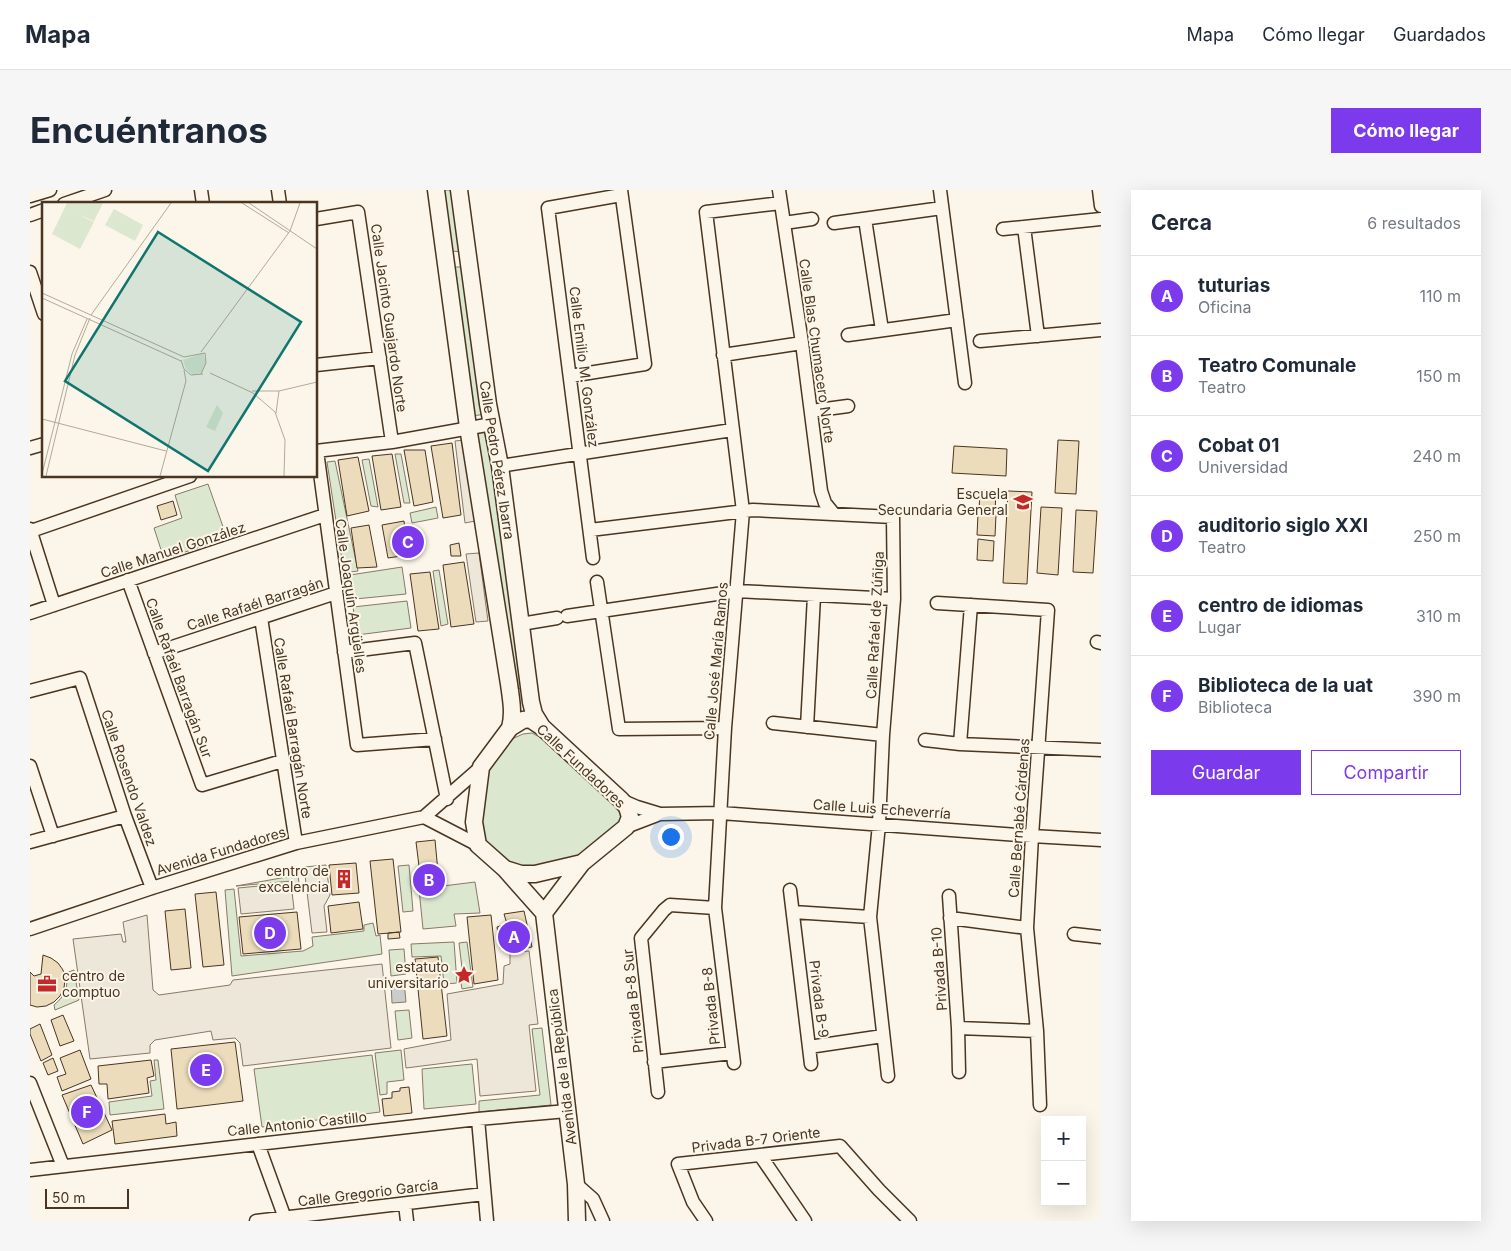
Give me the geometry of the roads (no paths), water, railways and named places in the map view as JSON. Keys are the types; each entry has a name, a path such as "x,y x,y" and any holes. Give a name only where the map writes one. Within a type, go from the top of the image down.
{"main road":[{"name":"Calle Pedro Pérez Ibarra","path":"436,190 468,427 509,684 512,711 510,728"},
{"name":"Calle Pedro Pérez Ibarra","path":"459,190 492,424 500,466 528,682 533,711 542,727"},
{"path":"446,259 468,257"},
{"path":"509,684 512,690 520,692 526,689 528,682"},
{"name":"Calle Fundadores","path":"510,728 525,719 530,719 542,727 621,800 627,807 630,817 626,827 582,864 544,912"},
{"path":"510,728 481,767 474,822 478,844 505,869 544,912"},
{"name":"Calle Fundadores","path":"505,869 521,874 535,874 582,864"},
{"name":"Avenida de la República","path":"544,912 576,1184 577,1221"}],"street":[{"path":"30,196 50,190"},
{"path":"70,202 105,190"},
{"name":"Calle Blas Chumacero Norte","path":"779,190 802,343 821,491 825,503 833,513"},
{"path":"940,190 965,383"},
{"path":"1099,190 1101,206"},
{"path":"570,376 645,364 621,193"},
{"name":"Calle Emilio M. González","path":"594,558 548,208 621,193"},
{"name":"Calle José María Ramos","path":"721,813 725,728 743,511 706,212 781,203"},
{"path":"834,223 942,208"},
{"path":"30,215 42,211"},
{"name":"Calle Jacinto Guajardo Norte","path":"318,219 358,212 392,442"},
{"path":"865,218 882,330"},
{"path":"784,223 812,219"},
{"path":"1003,229 1101,219"},
{"path":"1024,227 1038,336"},
{"path":"30,272 41,294"},
{"path":"848,335 957,320"},
{"path":"980,341 1101,330"},
{"path":"723,356 802,343"},
{"path":"318,365 380,358"},
{"path":"811,412 848,406"},
{"path":"318,451 392,442 492,424"},
{"path":"500,466 732,430"},
{"name":"Calle Joaquín Argüelles","path":"318,465 356,745 435,739"},
{"path":"54,605 30,530 184,478"},
{"path":"590,530 743,511 767,510 833,513"},
{"name":"Calle Rafaél de Zúñiga","path":"833,513 893,517 894,599 883,735 879,824 870,917 888,1076"},
{"name":"Calle Manuel González","path":"30,613 325,515"},
{"name":"Calle Rafaél Barragán Sur","path":"128,580 202,785 282,761"},
{"path":"597,582 619,729 725,728"},
{"path":"521,624 601,610 737,591 894,599"},
{"name":"Calle Rafaél Barragán","path":"154,653 336,593"},
{"path":"807,727 814,596"},
{"path":"937,602 971,605 960,744"},
{"name":"Calle Bernabé Cárdenas","path":"971,605 1048,610 1027,928 1037,1031 1040,1105"},
{"name":"Calle Rafaél Barragán Norte","path":"261,618 296,843"},
{"path":"344,652 415,643 447,798"},
{"name":"Calle Rosendo Valdez","path":"30,691 80,678 125,816 152,888"},
{"path":"773,723 883,735"},
{"path":"925,740 960,744 1101,750"},
{"path":"30,766 53,836"},
{"path":"478,844 424,817 481,767"},
{"name":"Calle Luis Echeverría","path":"621,800 660,814 721,813 1101,840"},
{"name":"Privada B-8","path":"654,1062 733,1058 715,908 721,813"},
{"name":"Calle Luis Echeverría","path":"626,827 660,814"},
{"path":"30,842 125,816"},
{"name":"Avenida Fundadores","path":"30,929 296,843 424,817"},
{"name":"Privada B-9","path":"790,890 809,1047 883,1036"},
{"name":"Privada B-10","path":"949,896 958,1028 1037,1031"},
{"name":"Privada B-8 Sur","path":"658,1092 641,938 670,905 678,904 715,908"},
{"path":"793,912 870,917"},
{"name":"Privada B-10","path":"950,918 1027,928"},
{"path":"1074,934 1101,937"},
{"path":"958,1028 959,1072"},
{"path":"809,1047 811,1064"},
{"path":"30,1083 63,1166"},
{"name":"Calle Antonio Castillo","path":"30,1170 478,1119 568,1111"},
{"path":"478,1119 487,1221"},
{"path":"258,1144 286,1219"},
{"name":"Privada B-7 Oriente","path":"706,1221 693,1202 678,1164 840,1146 879,1190 910,1221"},
{"path":"760,1155 805,1221"},
{"path":"576,1184 593,1199 603,1221"},
{"name":"Calle Gregorio García","path":"256,1221 286,1219 484,1194"},
{"path":"405,1204 407,1221"}],"place":[{"name":"Escuela Secundaria General","path":"1023,502"},
{"name":"Cobat 01","path":"408,542"},
{"name":"centro de excelencia","path":"344,879"},
{"name":"Teatro Comunale","path":"429,880"},
{"name":"auditorio siglo XXI","path":"270,933"},
{"name":"tuturias","path":"514,937"},
{"name":"estatuto universitario","path":"464,975"},
{"name":"centro de comptuo","path":"47,984"},
{"name":"centro de idiomas","path":"206,1070"},
{"name":"Biblioteca de la uat","path":"87,1112"}]}
